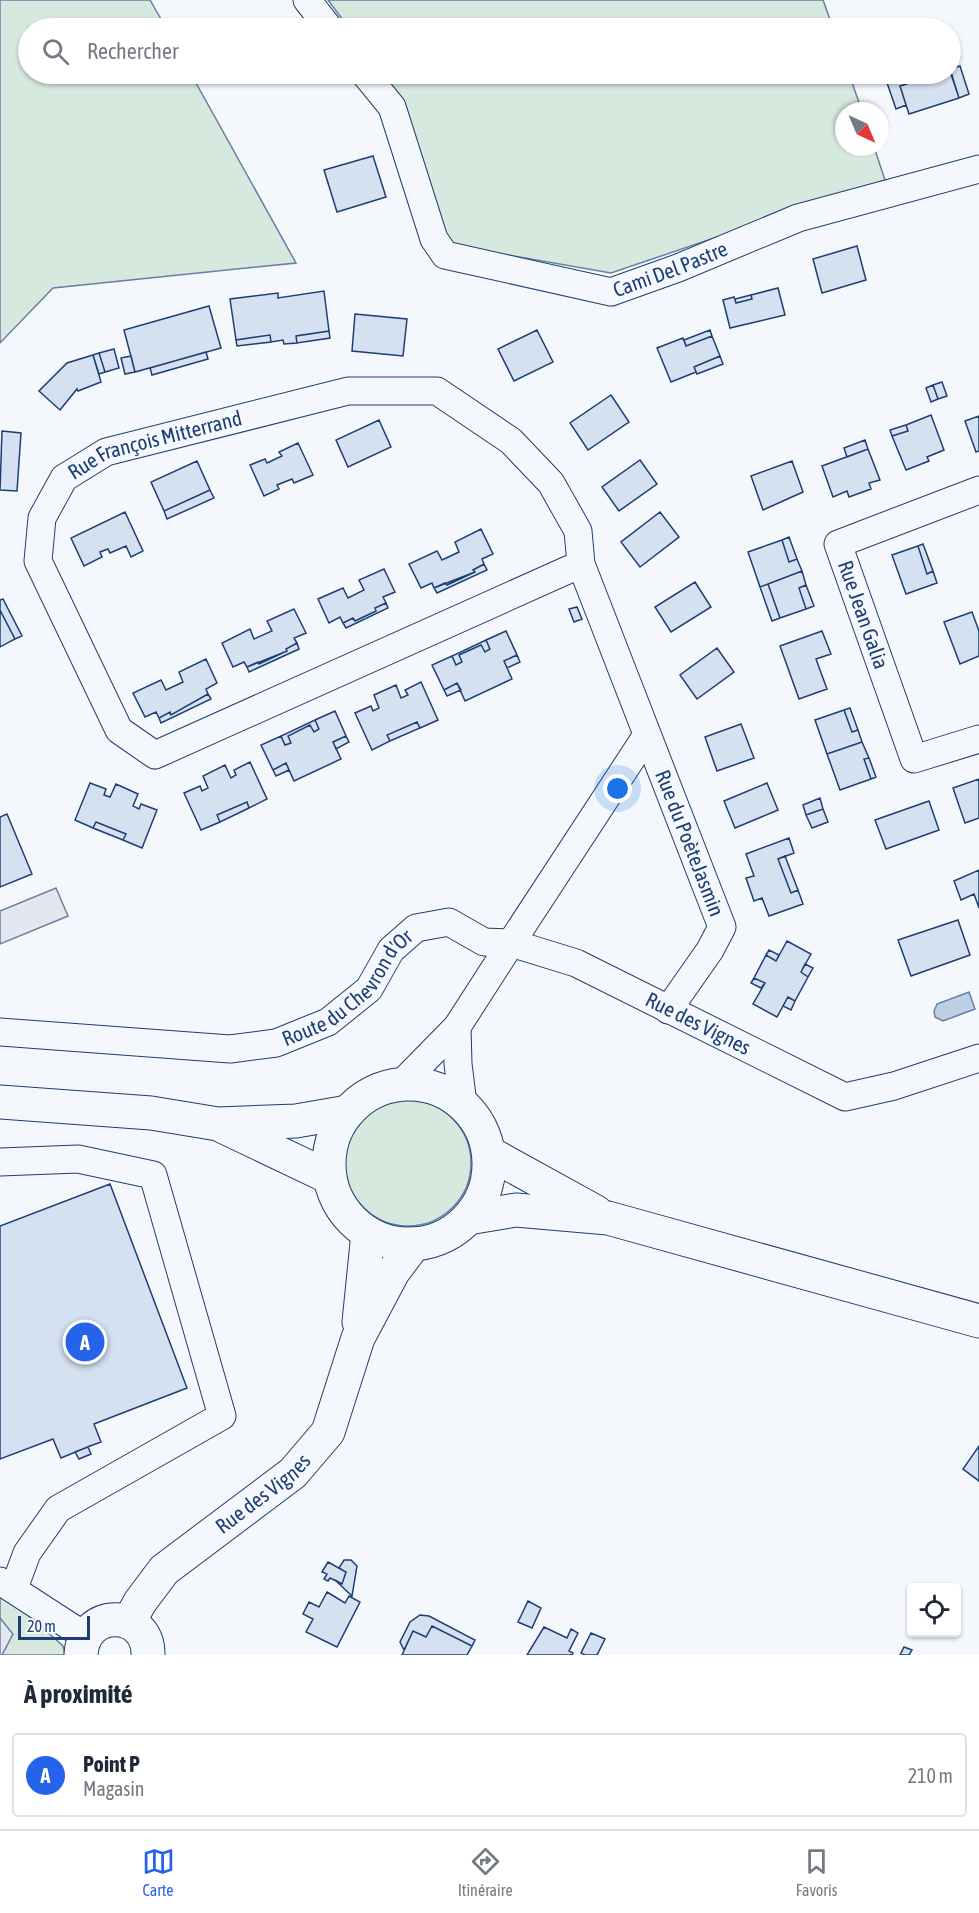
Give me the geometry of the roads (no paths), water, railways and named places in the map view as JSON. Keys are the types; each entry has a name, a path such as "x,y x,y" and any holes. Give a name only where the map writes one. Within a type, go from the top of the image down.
{"main road":[{"path":"401,1084 423,1084 445,1091 463,1104 484,1135 489,1153 488,1177 481,1199 468,1218 443,1236 414,1244 390,1242 368,1233 349,1218 336,1199 329,1177 329,1154 335,1131 348,1112 363,1098 381,1088 401,1084"},
{"path":"0,1102 151,1113 218,1124 296,1121 348,1112"},
{"path":"218,1124 329,1177"},
{"path":"489,1153 608,1218"},
{"path":"468,1218 516,1210 608,1218 979,1321"},
{"name":"Rue des Vignes","path":"358,1338 368,1233"},
{"name":"Rue des Vignes","path":"129,1622 140,1602 164,1569 292,1473 328,1432 358,1338 393,1272 414,1244"},
{"path":"82,1646 91,1628 109,1619 129,1622 145,1637 148,1655"}],"street":[{"path":"307,0 321,18"},
{"name":"Cami Del Pastre","path":"373,84 392,107 434,239 445,255 611,292 678,268 798,218 979,169"},
{"name":"Rue François Mitterrand","path":"581,564 155,755 118,730 38,561 42,518 64,478 106,452 348,391 437,391 512,441 551,483 578,531 581,564 647,735"},
{"name":"Rue Jean Galia","path":"977,498 838,543 914,759 979,739"},
{"path":"401,1084 457,1027 647,735"},
{"name":"Rue du PoèteJasmin","path":"647,735 722,927 710,950 668,1010"},
{"name":"Route du Chevron d'Or","path":"0,1032 230,1048 276,1043 328,1022 369,989 391,950 416,928 449,921 484,942 511,943"},
{"name":"Rue des Vignes","path":"511,943 576,963 845,1097 894,1086 979,1058"},
{"path":"457,1027 458,1064 463,1104"},
{"path":"0,1162 78,1159 153,1175 222,1416 58,1509 7,1584 82,1646"}],"water":[{"path":"969,992 975,1009 943,1021 935,1017 934,1011 937,1004"}],"place":[{"name":"Point P","path":"85,1342"}]}
